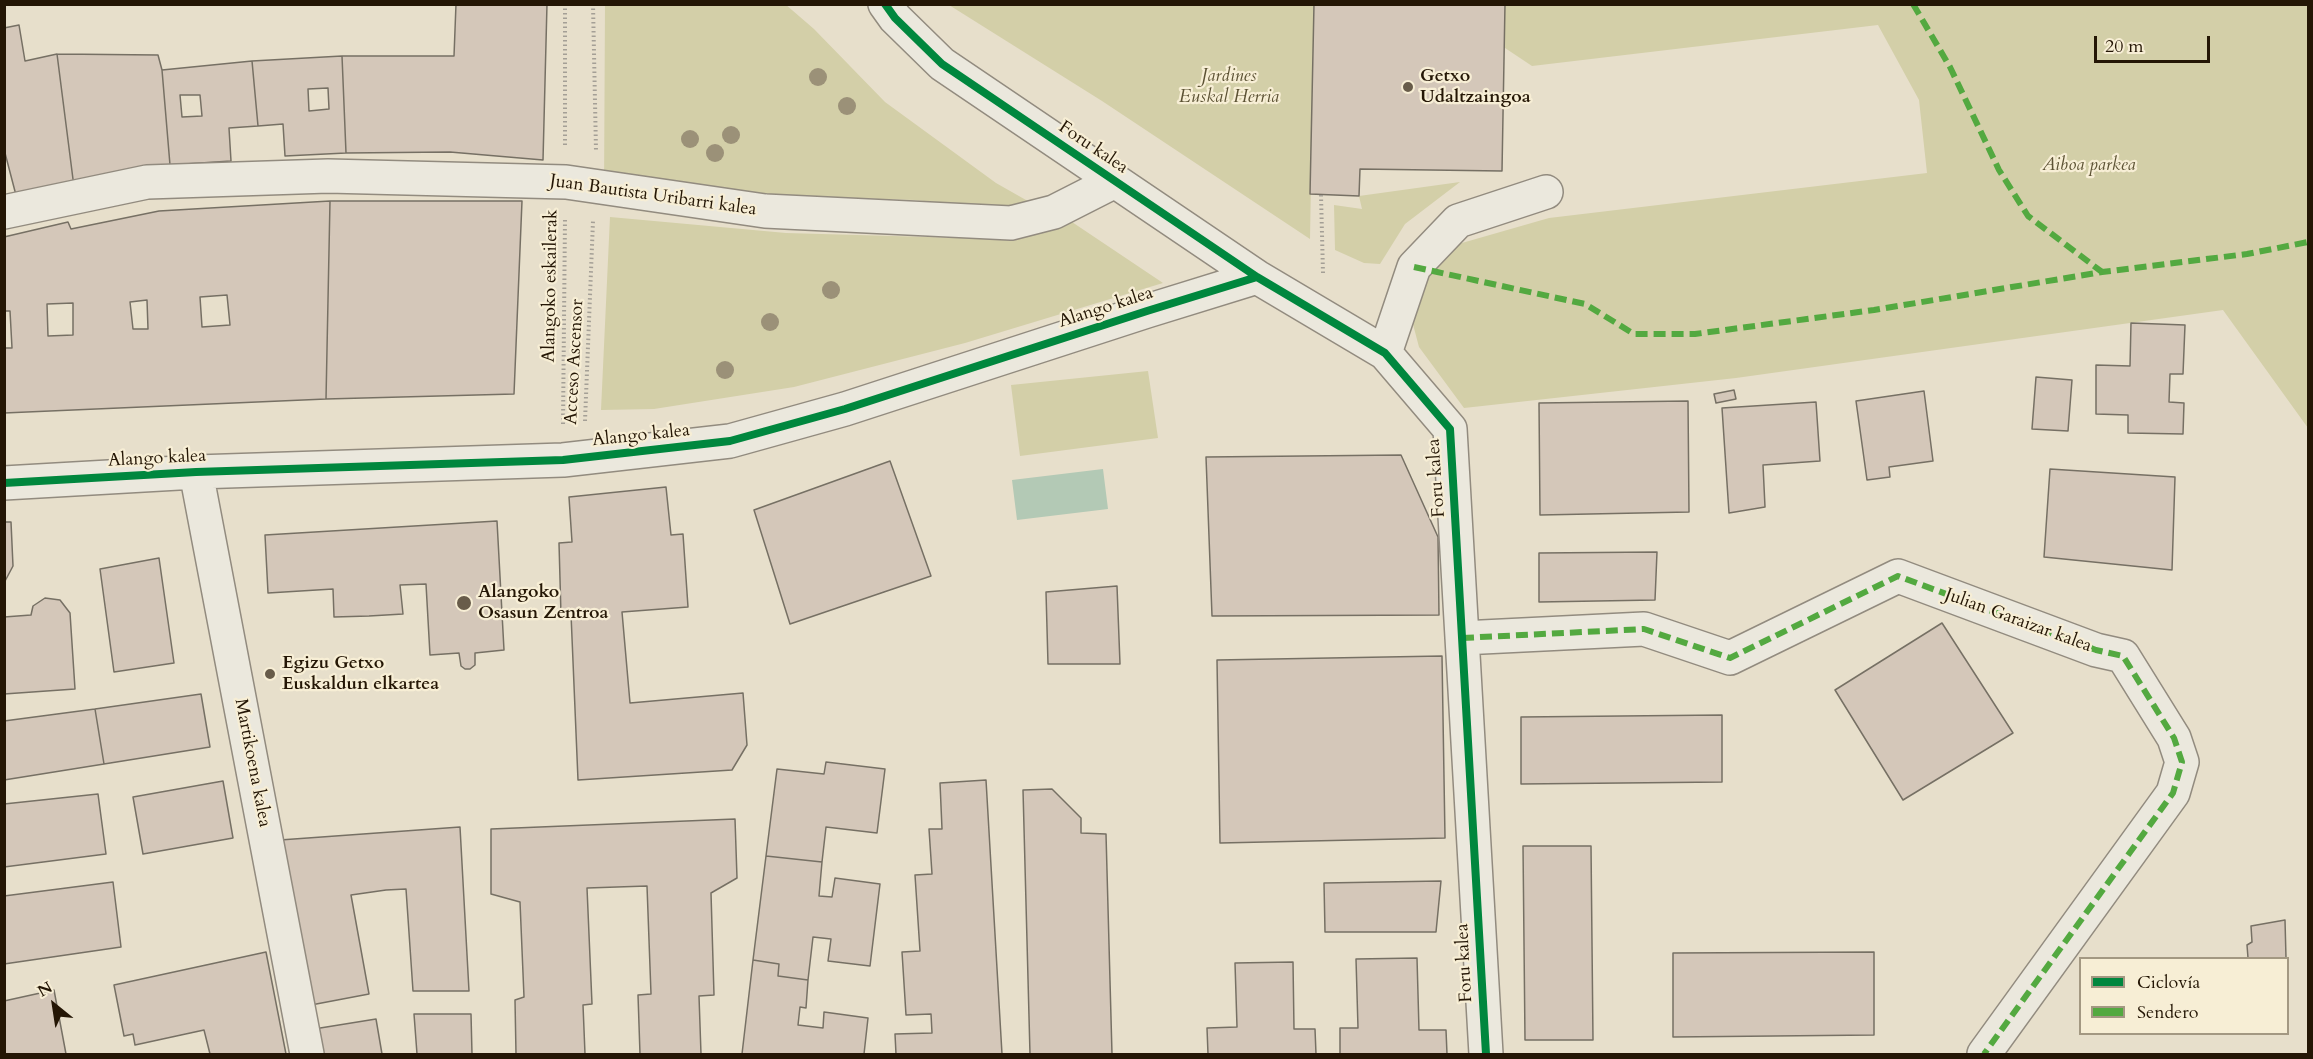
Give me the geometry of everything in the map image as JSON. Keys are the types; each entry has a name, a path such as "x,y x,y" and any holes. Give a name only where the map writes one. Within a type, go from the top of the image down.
{"street":[{"name":"Foru kalea","path":"885,4 895,18 942,64 1257,277 1384,354 1450,429 1486,1054"},
{"name":"Juan Bautista Uribarri kalea","path":"4,212 147,182 328,176 566,182 765,211 1011,224 1054,212 1115,181"},
{"path":"1384,354 1414,267 1458,221 1546,192"},
{"name":"Alango kalea","path":"4,483 196,472 573,459 730,441 846,409 1146,310 1257,277"},
{"name":"Martikoena kalea","path":"196,472 307,1054"},
{"name":"Julian Garaizar kalea","path":"1462,638 1644,629 1730,658 1898,576 2096,650 2123,656 2174,738 2182,762 2173,792 1984,1054"}],"path":[{"path":"593,4 597,139"},
{"path":"1321,195 1324,268 1321,315"}],"green space":[{"path":"785,4 814,29 885,102 996,183 1033,204 987,208 915,200 604,191 605,5"},
{"name":"Jardines Euskal Herria","path":"949,5 1314,5 1310,239 1102,101"},
{"name":"Aiboa parkea","path":"1503,5 2308,5 2308,428 2223,310 1736,378 1464,408 1419,347 1405,294 1448,247 1549,218 1927,173 1919,100 1878,25 1532,66 1496,42"},
{"path":"1460,182 1405,224 1380,264 1364,263 1335,250 1334,205 1362,209 1359,196"},
{"path":"610,217 786,233 963,238 1029,232 1072,222 1163,283 965,343 794,387 654,409 601,410"},
{"path":"1148,371 1158,438 1020,456 1011,385"}],"shaded area":[{"path":"1103,469 1108,509 1017,520 1012,480"}],"building":[{"path":"456,4 547,4 543,160 450,152 346,153 342,56 454,56"},
{"name":"Getxo Udaltzaingoa","path":"1314,4 1505,4 1502,171 1360,169 1359,196 1310,194"},
{"path":"19,25 25,61 57,54 74,187 17,199 5,153 4,28"},
{"path":"57,54 158,55 162,70 170,165 74,187"},
{"path":"342,56 346,153 285,156 283,124 258,126 252,61","holes":["328,88 329,109 309,111 308,89"]},
{"path":"252,61 258,126 229,128 231,161 170,165 162,70","holes":["180,95 200,95 202,116 182,117"]},
{"path":"330,201 326,399 4,413 4,348 12,348 10,311 4,311 4,237 68,222 71,229 159,211","holes":["227,295 230,325 202,327 200,297","147,300 148,329 133,329 130,302","73,303 73,335 48,336 47,304"]},
{"path":"330,201 522,201 514,394 326,399"},
{"path":"2131,323 2185,325 2183,374 2170,374 2169,402 2184,403 2183,434 2128,433 2128,415 2096,414 2096,365 2130,366"},
{"path":"2036,377 2072,380 2068,431 2032,429"},
{"path":"1734,390 1736,399 1716,403 1714,394"},
{"path":"1924,391 1933,461 1889,467 1890,477 1867,480 1856,401"},
{"path":"1688,401 1689,512 1540,515 1539,403"},
{"path":"1816,402 1820,461 1763,465 1765,507 1729,513 1722,408"},
{"path":"1401,455 1438,537 1439,615 1212,616 1206,457"},
{"path":"890,461 931,576 790,624 754,510"},
{"path":"2050,469 2175,477 2172,570 2044,557"},
{"path":"666,487 671,535 683,534 688,607 622,612 630,703 743,693 747,745 732,770 578,780 571,614 561,615 559,543 572,542 569,497"},
{"name":"Alangoko Osasun Zentroa","path":"497,521 504,650 475,653 475,665 470,669 461,666 459,653 430,655 426,584 400,585 403,614 369,616 334,617 333,589 268,593 265,535"},
{"path":"4,522 11,522 13,566 4,583"},
{"path":"1657,552 1655,600 1539,602 1539,553"},
{"path":"159,558 174,663 114,672 100,569"},
{"path":"1117,586 1120,664 1048,664 1046,592"},
{"path":"45,598 60,600 70,613 75,689 4,694 4,617 31,615 33,606"},
{"path":"1942,623 2013,733 1903,800 1835,690"},
{"path":"1442,656 1445,838 1220,843 1217,660"},
{"path":"201,694 210,747 104,764 95,709"},
{"path":"95,709 104,764 4,780 4,721"},
{"path":"1722,715 1722,782 1521,784 1521,717"},
{"path":"826,762 885,769 877,833 826,827 822,862 766,856 777,769 824,774"},
{"path":"986,780 1002,1054 896,1054 895,1034 932,1033 931,1014 906,1015 902,952 920,951 915,875 932,874 929,829 942,829 940,783"},
{"path":"223,781 233,838 143,854 133,797"},
{"path":"1052,789 1081,818 1081,833 1106,834 1112,1054 1030,1054 1023,790"},
{"path":"98,794 106,854 4,867 4,804"},
{"path":"735,819 737,878 711,893 714,995 699,996 701,1054 640,1054 638,995 651,994 647,886 587,888 592,1004 583,1005 585,1054 516,1054 515,1000 524,997 520,902 491,894 491,829"},
{"path":"460,827 469,991 413,991 406,889 386,890 351,895 369,994 311,1005 280,840"},
{"path":"1523,846 1591,846 1593,1040 1525,1040"},
{"path":"766,856 822,862 819,896 832,897 835,878 880,884 870,966 828,961 831,939 813,937 808,980 778,976 779,964 753,960"},
{"path":"1441,881 1436,932 1325,932 1324,883"},
{"path":"113,882 121,947 4,964 4,896"},
{"path":"2285,920 2286,957 2248,957 2247,945 2252,942 2251,926"},
{"path":"266,952 286,1054 210,1054 204,1030 135,1045 133,1034 124,1036 114,985"},
{"path":"1874,952 1874,1035 1673,1037 1673,953"},
{"path":"1417,958 1419,1030 1446,1030 1447,1054 1340,1054 1340,1028 1358,1028 1356,959"},
{"path":"753,960 779,964 778,976 808,980 806,1008 800,1007 798,1025 823,1028 824,1012 868,1018 864,1054 742,1054"},
{"path":"1293,962 1294,1029 1315,1029 1316,1054 1208,1054 1207,1028 1237,1027 1235,963"},
{"path":"54,990 66,1054 4,1054 4,1001"},
{"path":"414,1014 471,1014 472,1054 417,1054"},
{"path":"376,1019 382,1054 319,1054 314,1029"}],"marked path":[{"path":"1913,4 1950,67 1999,170 2028,216 2102,272"},
{"path":"1414,267 1585,304 1634,334 1695,334 1874,310 2102,272 2247,254 2308,242"},
{"path":"1462,638 1644,629 1730,658 1898,576 2096,650 2123,656 2174,738 2182,762 2173,793 1984,1054"}],"cycle path":[{"path":"885,4 895,18 942,64 1257,277 1385,353 1450,429 1486,1054"},
{"path":"4,483 196,472 563,460 730,441 845,409 1257,277"}],"place":[{"name":"Getxo Udaltzaingoa","path":"1408,87"},
{"name":"Alangoko Osasun Zentroa","path":"464,603"},
{"name":"Egizu Getxo Euskaldun elkartea","path":"270,674"}]}
